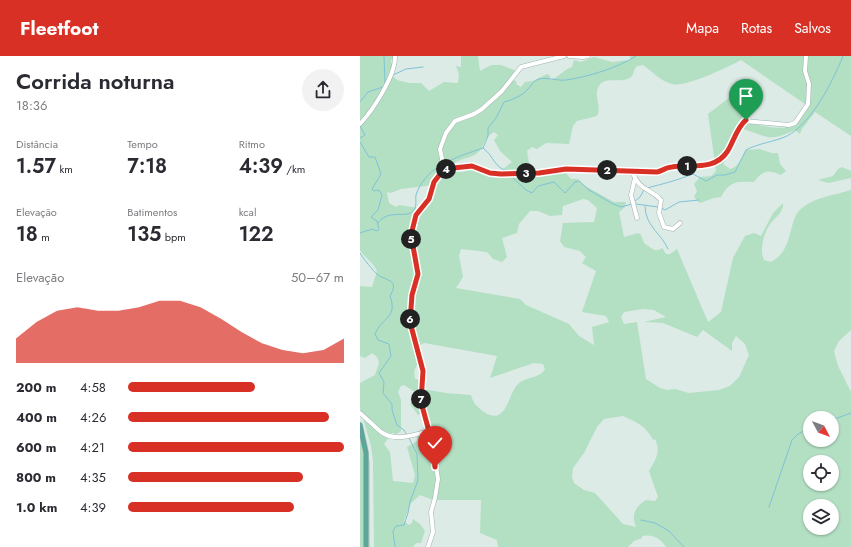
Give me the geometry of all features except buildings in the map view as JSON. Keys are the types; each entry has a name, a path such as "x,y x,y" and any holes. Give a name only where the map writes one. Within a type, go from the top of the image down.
{"main road":[{"path":"360,425 366,453 366,547"}],"street":[{"path":"361,124 388,83 395,65 395,56"},
{"path":"444,169 440,149 446,133 455,121 474,114 482,109 502,92 519,68 564,56"},
{"path":"569,56 588,56"},
{"path":"428,547 433,532 431,512 436,498 438,479 421,399 423,371 410,322 412,295 418,274 411,235 416,215 429,199 434,182 444,169 472,166 490,173 501,174 539,173 566,169 657,172 670,167 712,164 724,156 739,128 746,120 764,124 793,124 808,104 809,84 805,70 806,56"},
{"path":"632,171 642,188 661,200 659,213 664,227 673,229 680,223"},
{"path":"635,178 632,190 632,201 637,218"},
{"path":"360,413 385,434 395,437 408,436 429,431"}],"green space":[{"path":"360,56 395,56 391,60 393,69 392,75 397,80 409,83 421,83 429,91 444,82 458,83 459,74 456,66 461,67 461,56 478,56 480,71 491,65 501,65 517,71 511,78 521,87 525,82 533,81 547,74 550,76 550,80 553,79 572,67 574,60 581,62 594,57 612,62 630,60 630,56 851,56 851,136 815,112 800,134 795,130 780,136 769,137 743,129 723,164 730,169 733,168 740,161 746,150 759,149 772,153 778,153 780,164 786,171 781,175 773,172 762,173 754,182 734,183 727,188 721,197 700,203 694,197 697,191 694,184 700,177 711,176 716,171 708,114 730,97 743,95 749,92 752,94 749,123 768,127 784,128 797,122 803,116 808,106 741,60 696,80 678,84 672,84 664,81 643,65 637,66 632,76 627,79 608,80 600,84 597,91 599,109 597,116 577,121 573,126 569,144 546,143 537,149 532,147 527,151 531,175 565,172 571,179 578,179 585,186 614,202 626,202 625,207 619,212 624,237 638,233 641,235 644,243 654,250 659,250 662,248 666,254 670,254 677,249 708,322 721,312 733,258 745,236 754,233 761,236 773,213 783,203 782,210 770,224 763,242 762,251 764,260 771,262 779,257 784,250 794,219 802,208 813,201 851,190 851,330 839,341 834,351 838,366 851,392 851,547 666,547 656,537 642,536 642,538 634,541 628,547 498,547 497,540 480,533 481,500 433,500 420,495 411,503 404,521 409,525 412,523 413,519 420,524 425,531 421,543 416,543 413,547 374,547 373,461 371,446 360,408 360,383 375,375 379,363 377,357 372,353 365,358 360,356 360,286 372,287 377,271 360,250","holes":["494,132 498,135 494,140 500,151 512,162 503,169 505,178 488,176 471,168 463,172 450,170 456,162 473,156 479,152 490,134","433,185 430,200 425,209 399,205 396,207 389,203 387,192 391,193 401,189","583,199 588,200 597,208 594,222 563,223 560,241 564,247 580,251 586,257 582,263 596,271 582,312 606,316 609,322 592,327 594,345 579,336 569,324 526,305 520,299 456,288 463,277 459,256 461,249 487,252 493,259 502,262 507,257 502,238 517,233 519,224 530,211 538,211 550,216 562,215 563,206","643,309 654,310 666,317 644,322 663,323 697,337 703,330 732,351 732,343 736,336 745,344 749,355 739,377 730,386 719,390 689,393 675,389 667,390 660,388 646,379 637,322 624,324 621,317 624,312","424,343 497,356 490,378 534,363 543,364 545,369 540,374 521,381 515,388 502,412 498,415 492,415 477,407 471,395 422,389 422,380 415,379 414,371 418,363 418,346","404,385 415,392 415,399 410,404 418,415 422,413 424,415 428,430 424,436 417,437 417,441 407,447 415,475 413,483 393,481 390,452 384,444 392,433 397,434 401,431 401,400 398,392 401,386","623,416 632,420 647,431 653,440 655,439 657,444 658,452 656,459 649,471 658,497 655,501 646,500 639,505 634,515 636,527 623,524 595,493 584,490 574,483 572,477 573,468 584,453 597,427 604,419"]},
{"path":"842,167 851,171 851,178 828,183 818,180 833,176 838,169"},
{"path":"365,435 370,463 370,547 360,547 360,438"}],"waterway":[{"path":"384,56 385,83"},
{"path":"445,164 458,157 483,148 488,136 488,128 496,118 504,102 523,94 537,80 546,78 566,80 583,77 611,68 636,56"},
{"path":"647,188 693,174 706,181 717,175 725,175 735,172 746,150 787,136 805,122 821,100 834,77 843,56"},
{"path":"393,75 406,69 423,67"},
{"path":"360,102 368,92 383,87"},
{"path":"360,126 365,135 360,138"},
{"path":"360,142 369,157 375,157 381,174 372,189 374,191 379,190 382,195 378,210 371,217 377,221 379,229 377,231 372,229 360,233"},
{"path":"483,148 497,165 509,172"},
{"path":"378,223 386,216 409,214 412,212 416,206 416,195 422,182 429,174 440,166"},
{"path":"513,178 526,190 532,193 538,186 554,182 565,193 575,182 579,181 589,190 613,204 621,207 632,204"},
{"path":"634,202 640,197 644,190"},
{"path":"661,208 665,210 679,202 699,200"},
{"path":"636,204 658,207"},
{"path":"645,206 650,224 668,249"},
{"path":"360,253 376,273 393,283 393,290 390,296 392,303 391,313 381,324 375,334 378,340 389,344 391,356 379,373 384,382 383,393 392,404 392,410 397,425 404,430 407,435"},
{"path":"839,417 851,413"},
{"path":"769,507 792,440 803,432"},
{"path":"395,547 393,531 396,526 404,525 418,480 417,454 409,438"},
{"path":"641,520 655,523 669,531 684,547"}],"route":[{"path":"435,467 433,446 421,402 421,390 424,374 410,322 412,295 418,274 411,235 416,215 429,199 436,178 444,169 472,166 495,174 539,173 566,169 657,172 670,167 712,164 724,156 730,148 739,128 746,120"}]}
